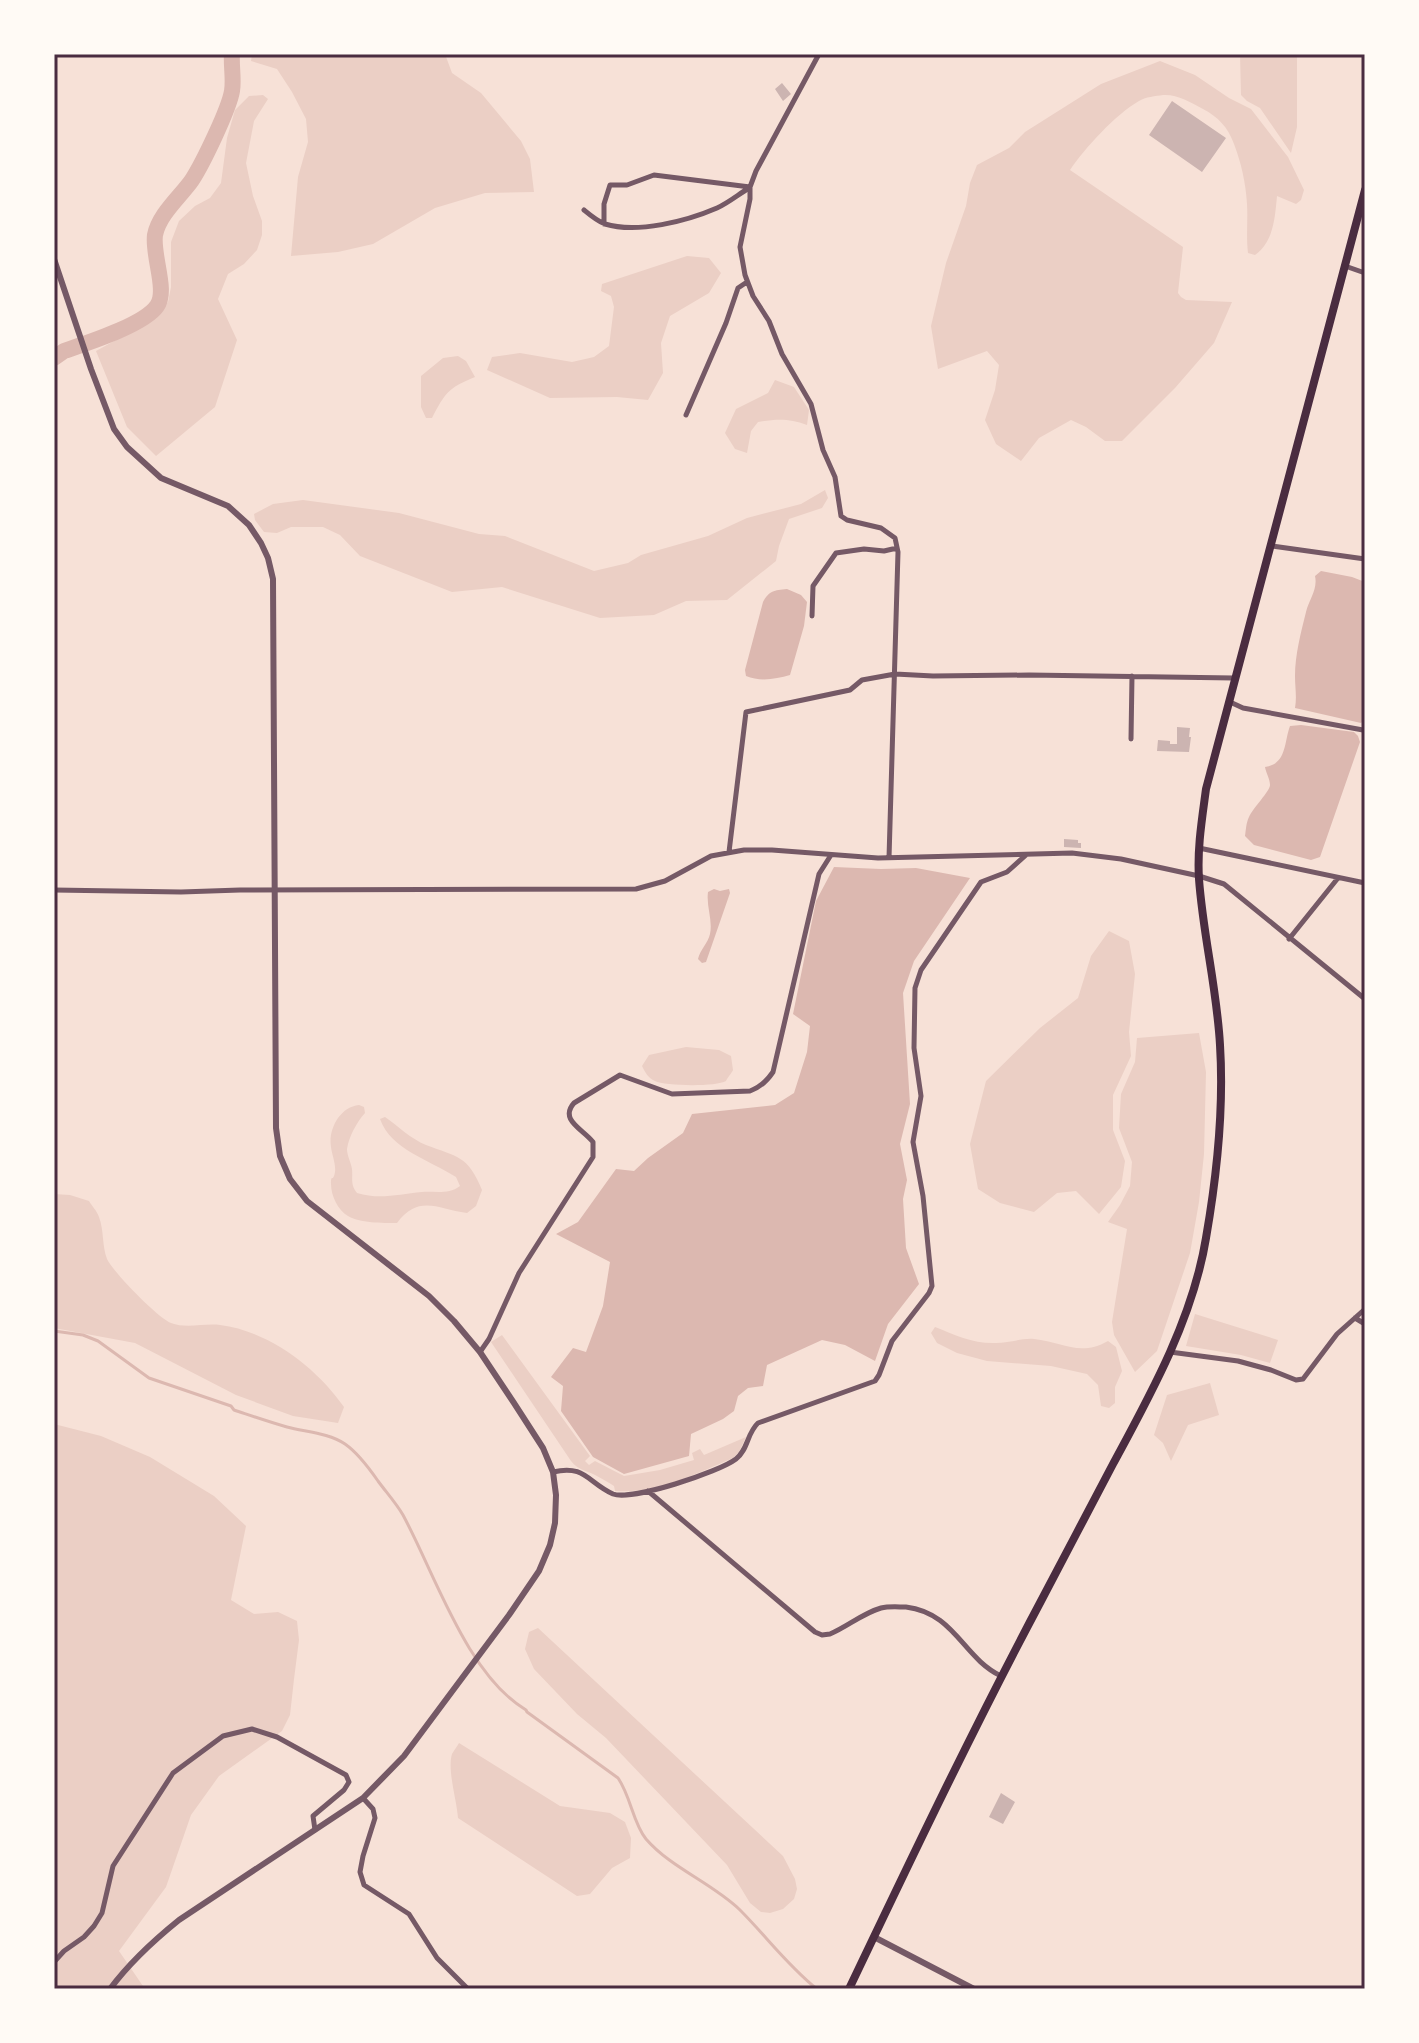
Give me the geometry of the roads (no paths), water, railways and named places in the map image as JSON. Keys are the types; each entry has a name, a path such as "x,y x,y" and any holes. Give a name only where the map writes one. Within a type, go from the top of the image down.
{"highway":[{"path":"850,1986 1001,1676 1147,1403 1196,1280 1213,1194 1221,1049 1199,876 1206,789 1365,190"}],"street":[{"path":"819,54 756,171 750,187 740,247 753,296 811,404 823,450 835,477 841,516 881,528 895,538 895,674 889,858"},
{"path":"604,224 604,204 610,185 627,185 654,175 750,187"},
{"path":"584,210 604,224 645,227 718,207 750,187"},
{"path":"54,259 103,406 114,429 127,447 161,478 228,506 249,525 268,558 273,579 276,1128 280,1156 290,1179 307,1201 429,1296 480,1352 543,1448 553,1472 556,1495 555,1523 539,1571 404,1756 363,1798 152,1941 110,1989"},
{"path":"1345,266 1365,273"},
{"path":"686,415 738,288 747,282"},
{"path":"1272,546 1365,559"},
{"path":"812,616 813,586 836,553 897,548"},
{"path":"729,852 746,712 850,690 862,680 895,674 1234,678"},
{"path":"1131,739 1132,676"},
{"path":"1229,701 1243,708 1365,732"},
{"path":"1199,848 1365,883"},
{"path":"54,890 636,889 665,881 711,856 729,852 772,850 889,858 1072,853 1121,859 1224,884 1365,999"},
{"path":"553,1472 572,1469 614,1494 622,1495 682,1483 735,1460 758,1423 875,1381 892,1341 932,1286 923,1196 913,1142 921,1096 914,1048 915,988 921,970 981,882 1007,872 1027,854"},
{"path":"480,1352 519,1273 593,1157 593,1142 570,1120 569,1109 574,1103 620,1075 672,1094 750,1091 767,1081 773,1072 819,874 831,855"},
{"path":"1289,939 1338,878"},
{"path":"1169,1352 1238,1361 1300,1379 1305,1377 1337,1334 1365,1309"},
{"path":"1355,1318 1365,1324"},
{"path":"647,1490 815,1632 830,1634 881,1608 915,1608 941,1620 990,1671 1001,1676"},
{"path":"54,1962 94,1926 102,1913 113,1866 173,1773 223,1736 252,1729 277,1737 346,1775 349,1782 344,1790 313,1816 315,1830"},
{"path":"363,1798 373,1809 375,1818 360,1872 364,1885 409,1914 437,1958 468,1989"},
{"path":"874,1937 974,1989"}],"waterway":[{"path":"54,358 140,320 157,306 161,291 155,243 157,227 192,180 221,123 232,91 232,54"},
{"path":"54,1331 83,1335 98,1341 149,1378 260,1419 332,1437 350,1448 403,1515 454,1622 486,1673 527,1712 618,1778 646,1839 667,1859 740,1910 817,1989"}]}
